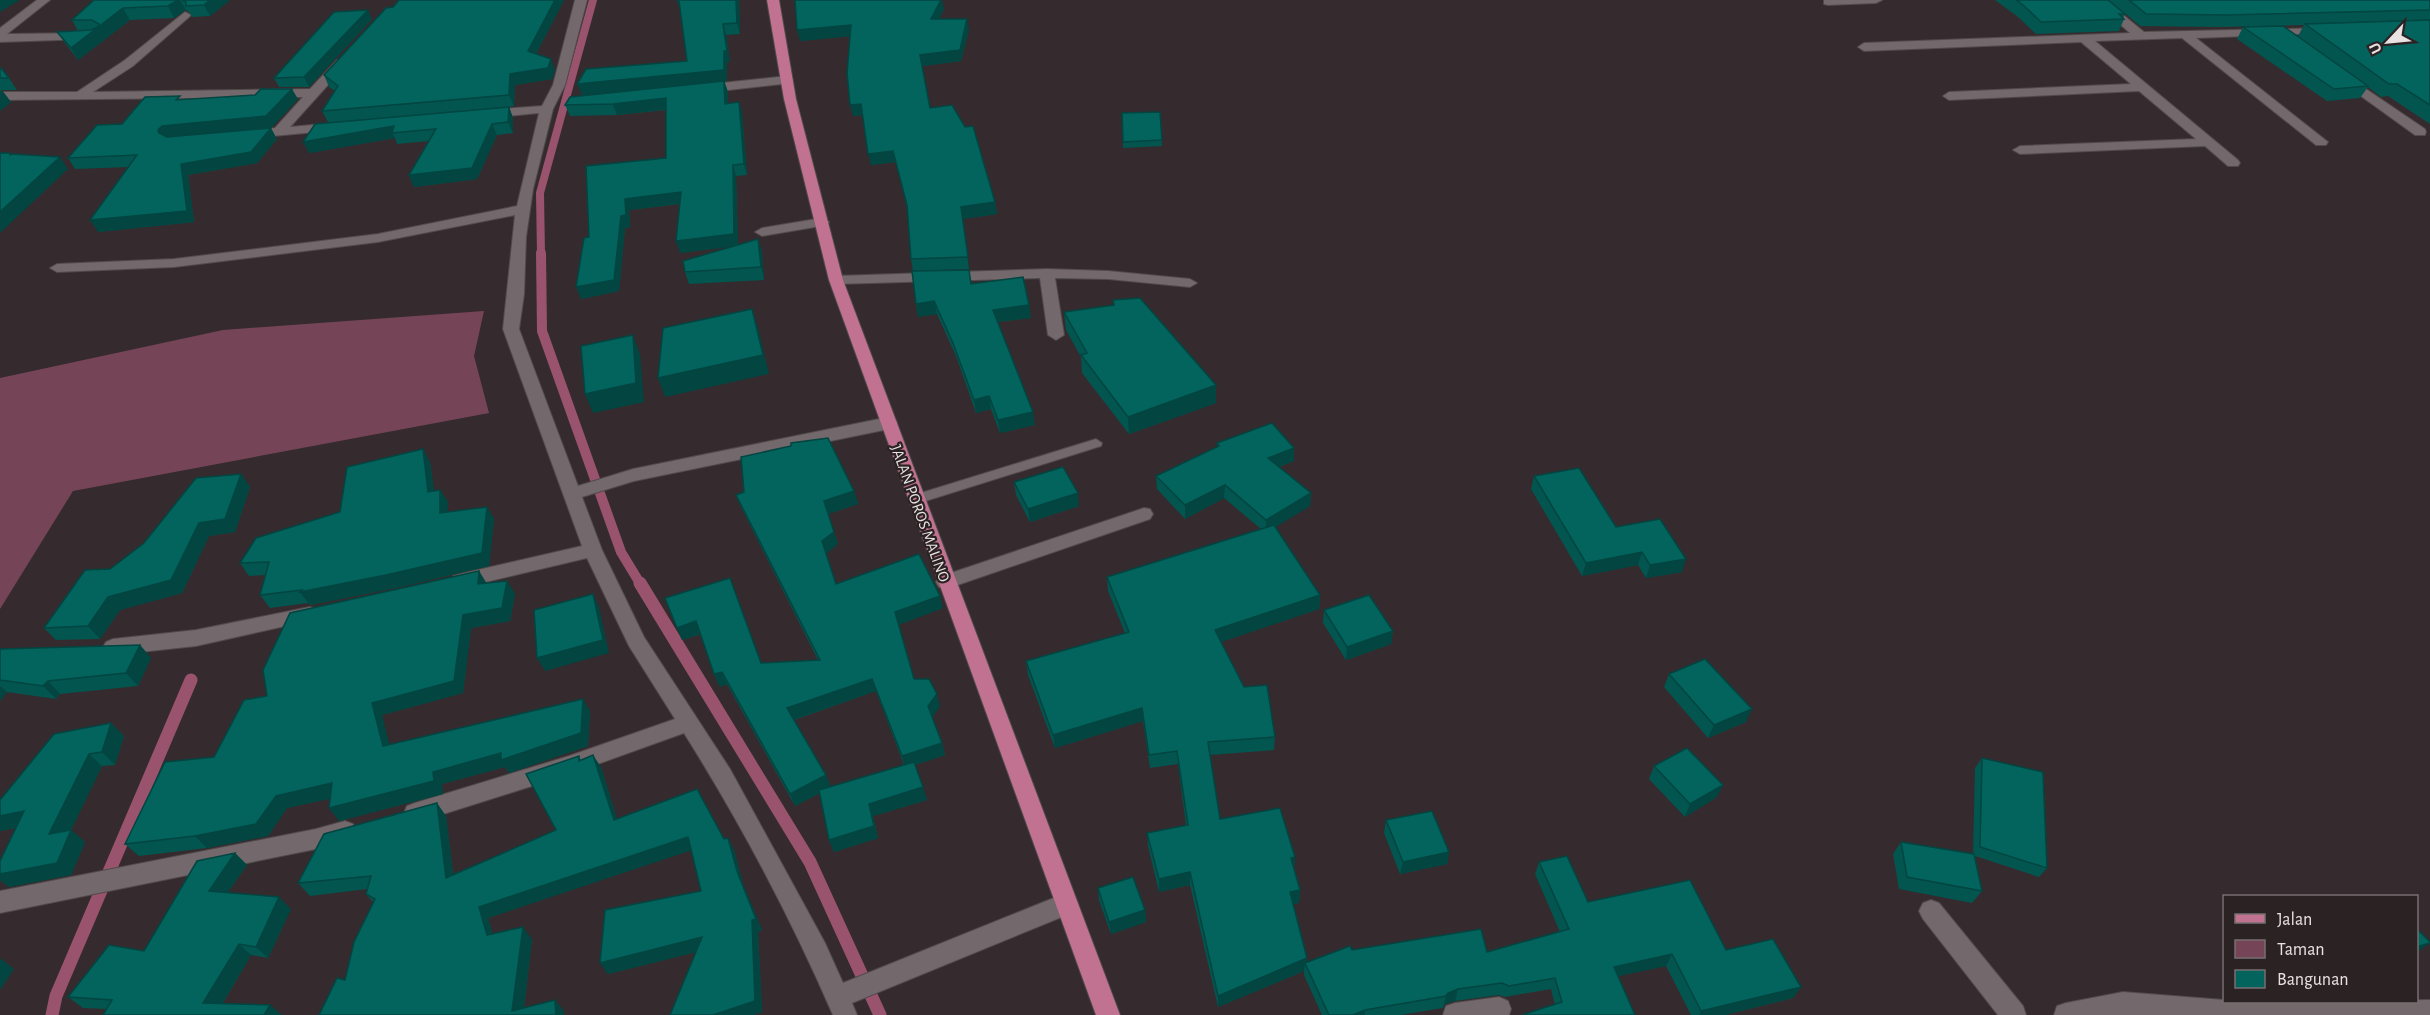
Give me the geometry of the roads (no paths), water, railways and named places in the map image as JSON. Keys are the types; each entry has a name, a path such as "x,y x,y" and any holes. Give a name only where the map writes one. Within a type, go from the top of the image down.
{"main road":[{"name":"JALAN POROS MALINO","path":"773,0 787,80 809,179 836,280 1108,1015"}],"street":[{"path":"0,36 44,0"},
{"path":"580,0 559,85 526,189 511,329 574,493 593,550 636,641 722,775 817,951 841,1006 1066,904"},
{"path":"1828,2 1876,0"},
{"path":"2098,0 2141,36"},
{"path":"78,97 129,63 185,15"},
{"path":"1864,47 2337,29"},
{"path":"2279,31 2298,45"},
{"path":"2184,34 2321,142"},
{"path":"0,36 98,36"},
{"path":"2085,39 2234,163"},
{"path":"278,132 354,50"},
{"path":"2335,72 2420,132"},
{"path":"692,90 787,80"},
{"path":"1949,96 2143,87"},
{"path":"0,96 315,93"},
{"path":"476,115 552,106"},
{"path":"236,136 347,126"},
{"path":"2020,150 2209,142"},
{"path":"57,268 174,263 367,240 523,209"},
{"path":"762,232 822,222"},
{"path":"836,280 1047,273 1190,283"},
{"path":"1047,273 1056,335"},
{"path":"574,493 633,475 889,423"},
{"path":"946,582 1144,514"},
{"path":"442,586 593,550"},
{"path":"89,649 196,638 325,611"},
{"path":"395,818 462,800 570,765 690,722"},
{"path":"0,902 316,839 361,827"},
{"path":"1931,911 2014,1015"},
{"path":"2066,1015 2123,1005 2270,1015 2430,1012"},
{"path":"1455,1015 1499,1009"}],"lane":[{"path":"916,499 1096,443"}],"waterway":[{"path":"541,254 540,193 593,0"},
{"path":"541,253 542,331 621,552 641,585"},
{"path":"640,583 810,862 880,1015"},
{"path":"52,1015 56,996 191,680"}]}
